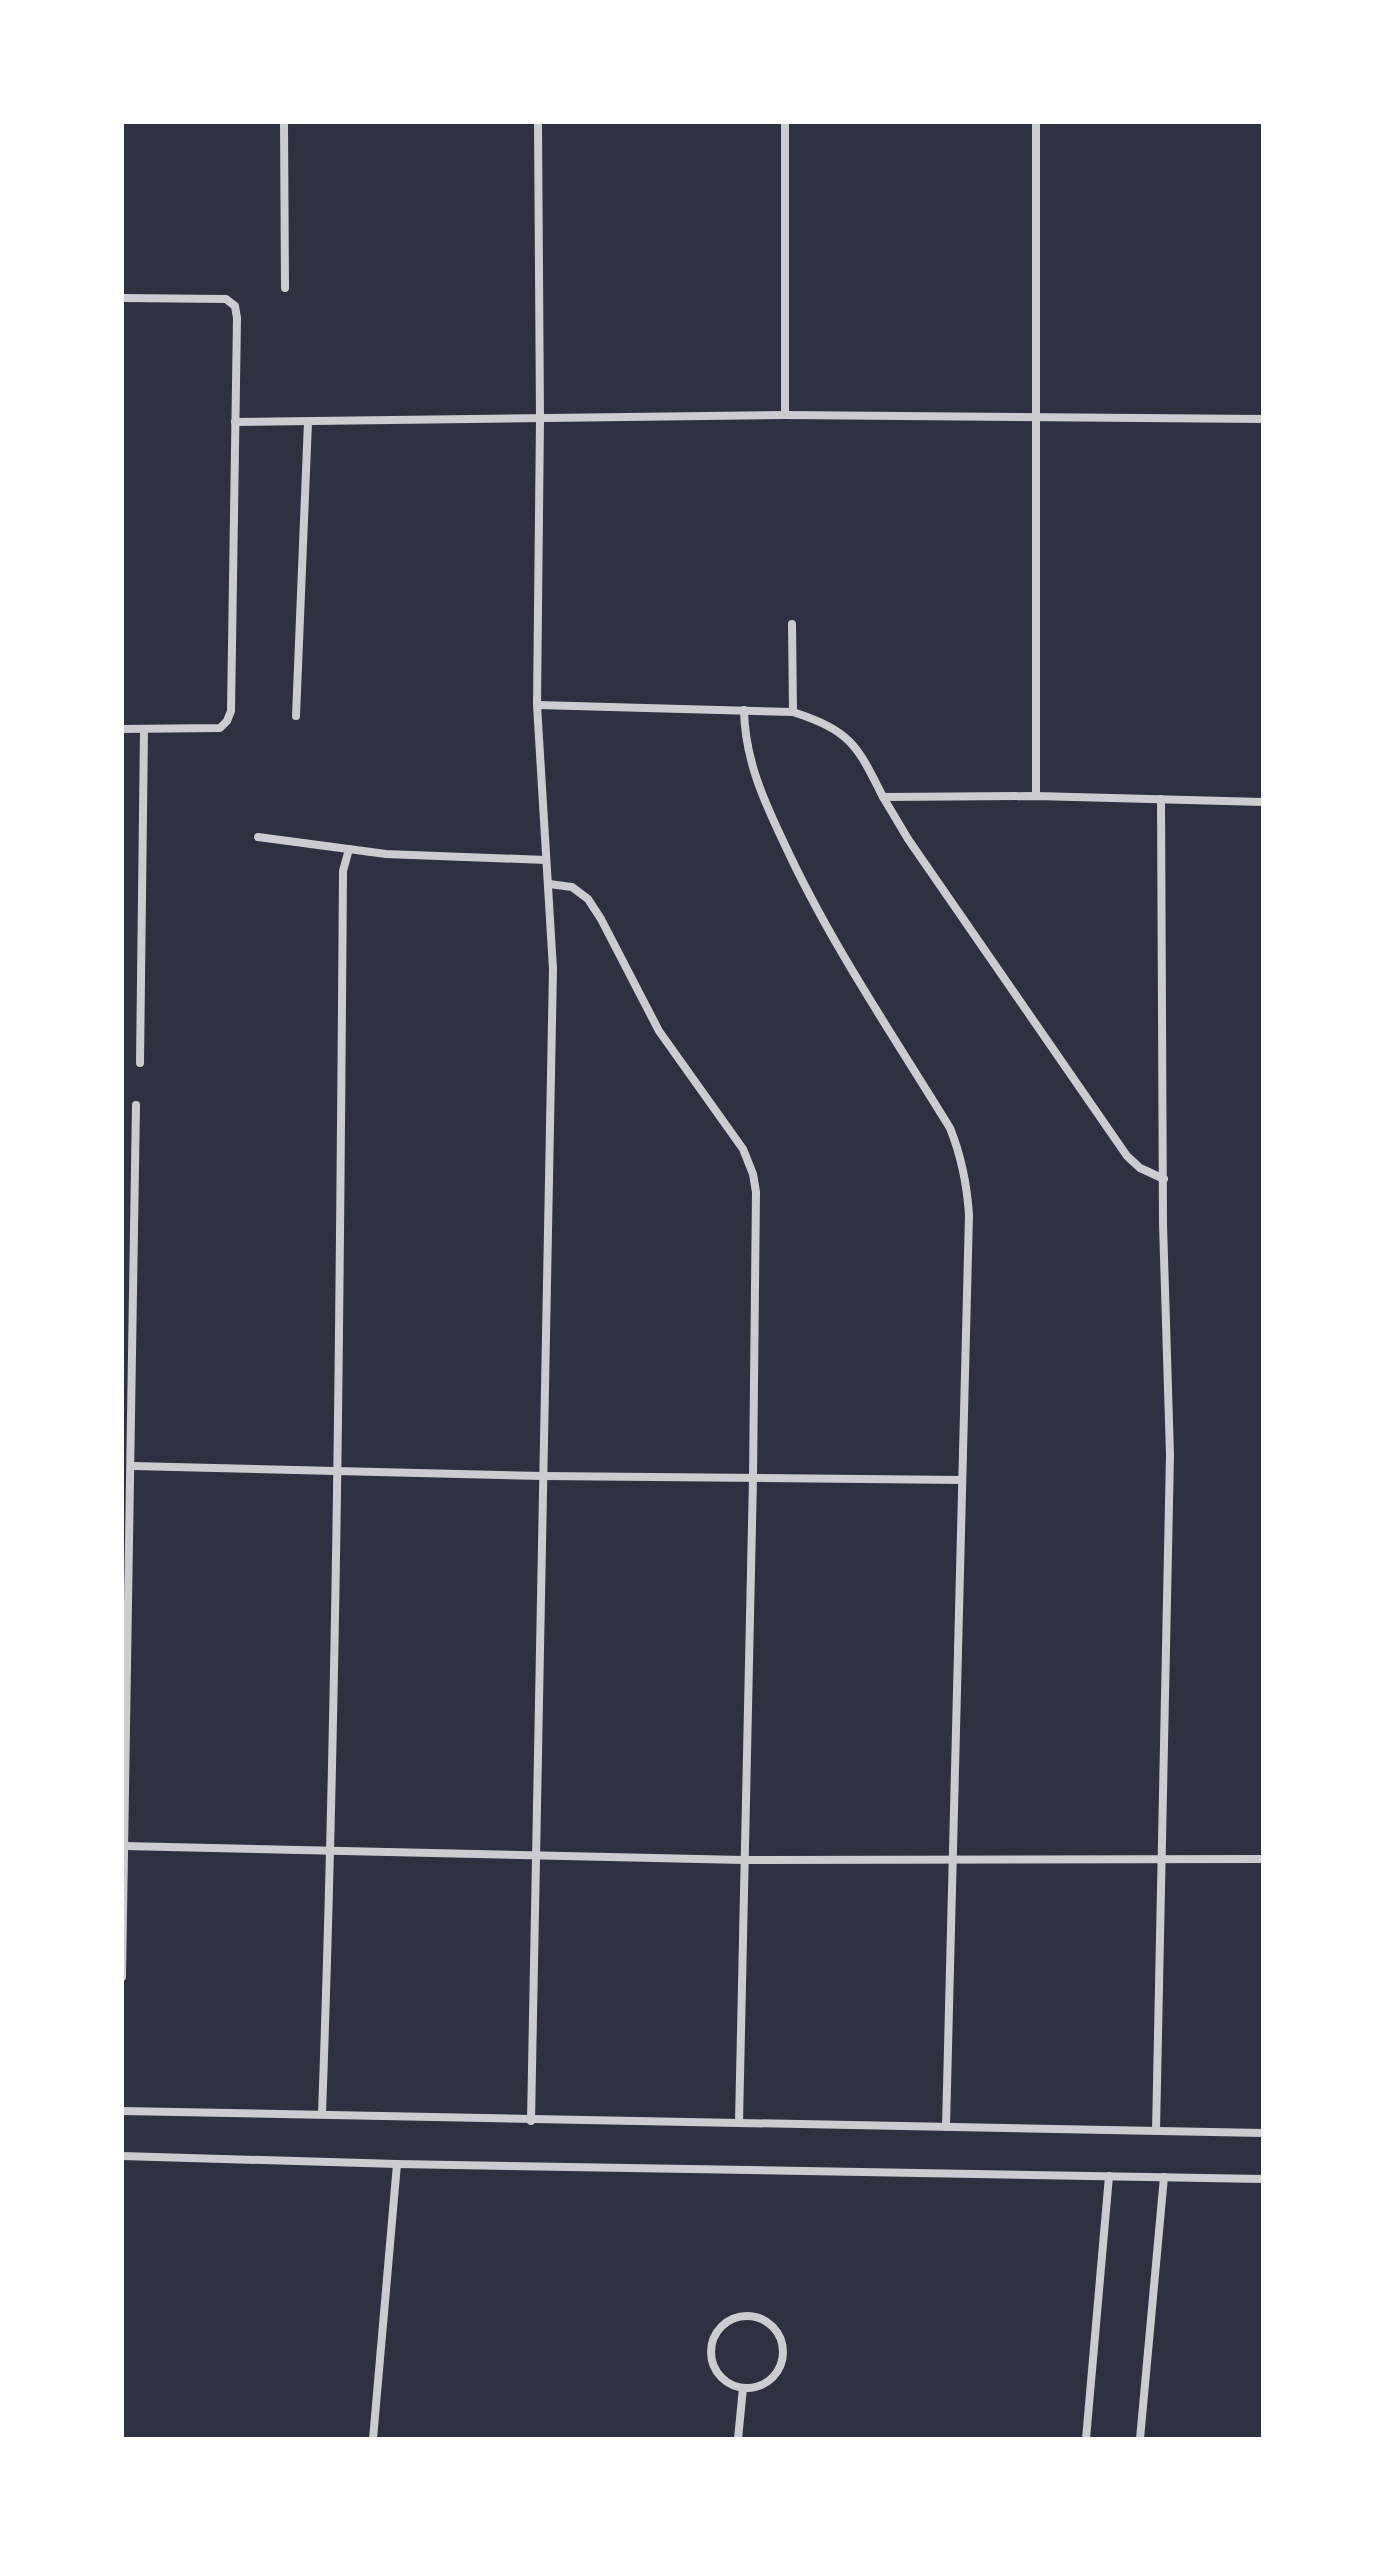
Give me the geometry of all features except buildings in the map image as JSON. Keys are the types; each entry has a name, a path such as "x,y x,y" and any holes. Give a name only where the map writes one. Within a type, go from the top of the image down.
{"street":[{"path":"284,122 285,288"},
{"path":"531,2121 553,969 537,705 540,419 538,122"},
{"path":"785,122 785,415"},
{"path":"1036,122 1036,796"},
{"path":"122,298 226,299 235,306 231,711 220,728 122,729"},
{"path":"235,422 785,415 1263,419"},
{"path":"296,716 308,422"},
{"path":"792,624 793,712"},
{"path":"537,705 793,712 827,723 847,737 862,756 908,839 1127,1156 1140,1168 1164,1179"},
{"path":"744,710 747,750 798,875 950,1128 967,1183 969,1215 946,2127"},
{"path":"140,1063 144,730"},
{"path":"883,797 1036,796 1263,802"},
{"path":"1156,2131 1170,1455 1161,799"},
{"path":"258,837 386,854 546,860"},
{"path":"322,2114 331,1850 338,1471 343,871 349,849"},
{"path":"549,884 572,887 588,899 659,1031 743,1149 756,1192 739,2123"},
{"path":"122,1977 136,1105"},
{"path":"132,1466 543,1476 962,1480"},
{"path":"124,1846 743,1860 1263,1859"},
{"path":"122,2111 1263,2133"},
{"path":"122,2156 397,2164 1263,2179"},
{"path":"373,2439 397,2164"},
{"path":"1086,2439 1109,2176"},
{"path":"1140,2439 1164,2177"},
{"path":"740,2316 752,2316 764,2319 774,2327 784,2350 777,2374 756,2387 743,2388 722,2379 711,2359 710,2347 720,2327 740,2316"},
{"path":"738,2439 743,2388"}]}
